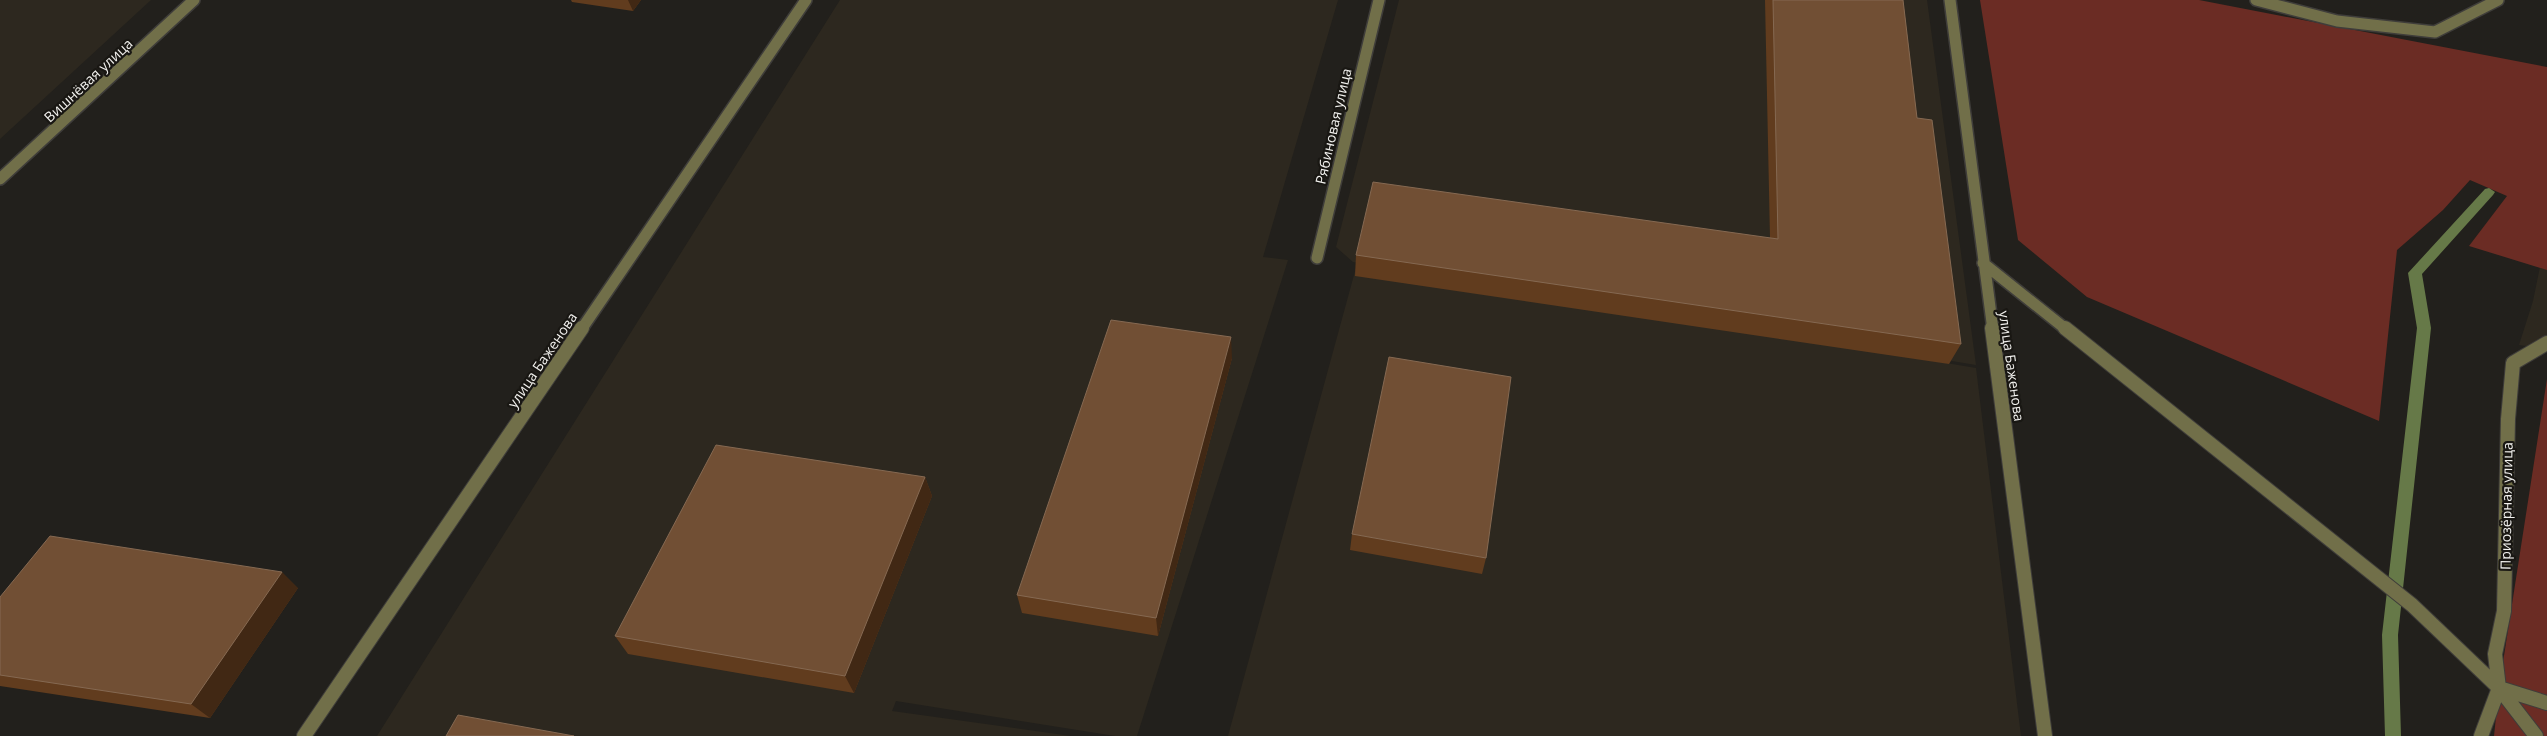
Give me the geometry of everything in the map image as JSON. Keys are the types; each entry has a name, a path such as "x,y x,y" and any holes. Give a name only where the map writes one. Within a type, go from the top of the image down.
{"street":[{"name":"Вишнёвая улица","path":"0,179 194,0"},
{"name":"улица Баженова","path":"304,736 806,0"},
{"name":"Рябиновая улица","path":"1317,258 1379,0"},
{"name":"улица Баженова","path":"1950,0 2045,736"},
{"path":"2256,0 2337,21 2435,32 2498,0"},
{"path":"1983,263 2412,605 2499,688 2536,736"},
{"name":"Приозёрная улица","path":"2499,688 2495,654 2504,611 2508,419 2513,363 2547,343"},
{"path":"2499,688 2547,703"},
{"path":"2481,736 2499,688"}],"shaded area":[{"path":"0,0 151,0 0,139"},
{"path":"840,0 1338,0 1263,257 1288,260 1137,736 1115,736 896,701 892,711 1071,736 377,736"},
{"path":"1399,0 1927,0 1976,365 1353,262 1336,247"},
{"path":"1980,0 2199,0 2547,67 2547,270 2469,246 2507,196 2470,180 2443,210 2397,250 2379,421 2087,297 2018,240"},
{"path":"2547,233 2547,349 2519,345 2533,301"},
{"path":"1357,264 1976,368 2021,736 1228,736"},
{"path":"2547,379 2547,736 2494,736 2499,688"}],"building":[{"path":"1773,0 1903,0 1917,118 1932,120 1961,344 1356,255 1373,182 1778,239"},
{"path":"1111,320 1231,337 1156,618 1017,595"},
{"path":"1389,357 1511,377 1486,558 1352,534"},
{"path":"716,445 925,477 845,676 615,636"},
{"path":"50,536 282,572 191,704 0,675 0,597"},
{"path":"458,715 574,736 446,736"}],"waterway":[{"path":"2393,736 2390,635 2424,328 2415,273 2489,192"}]}
